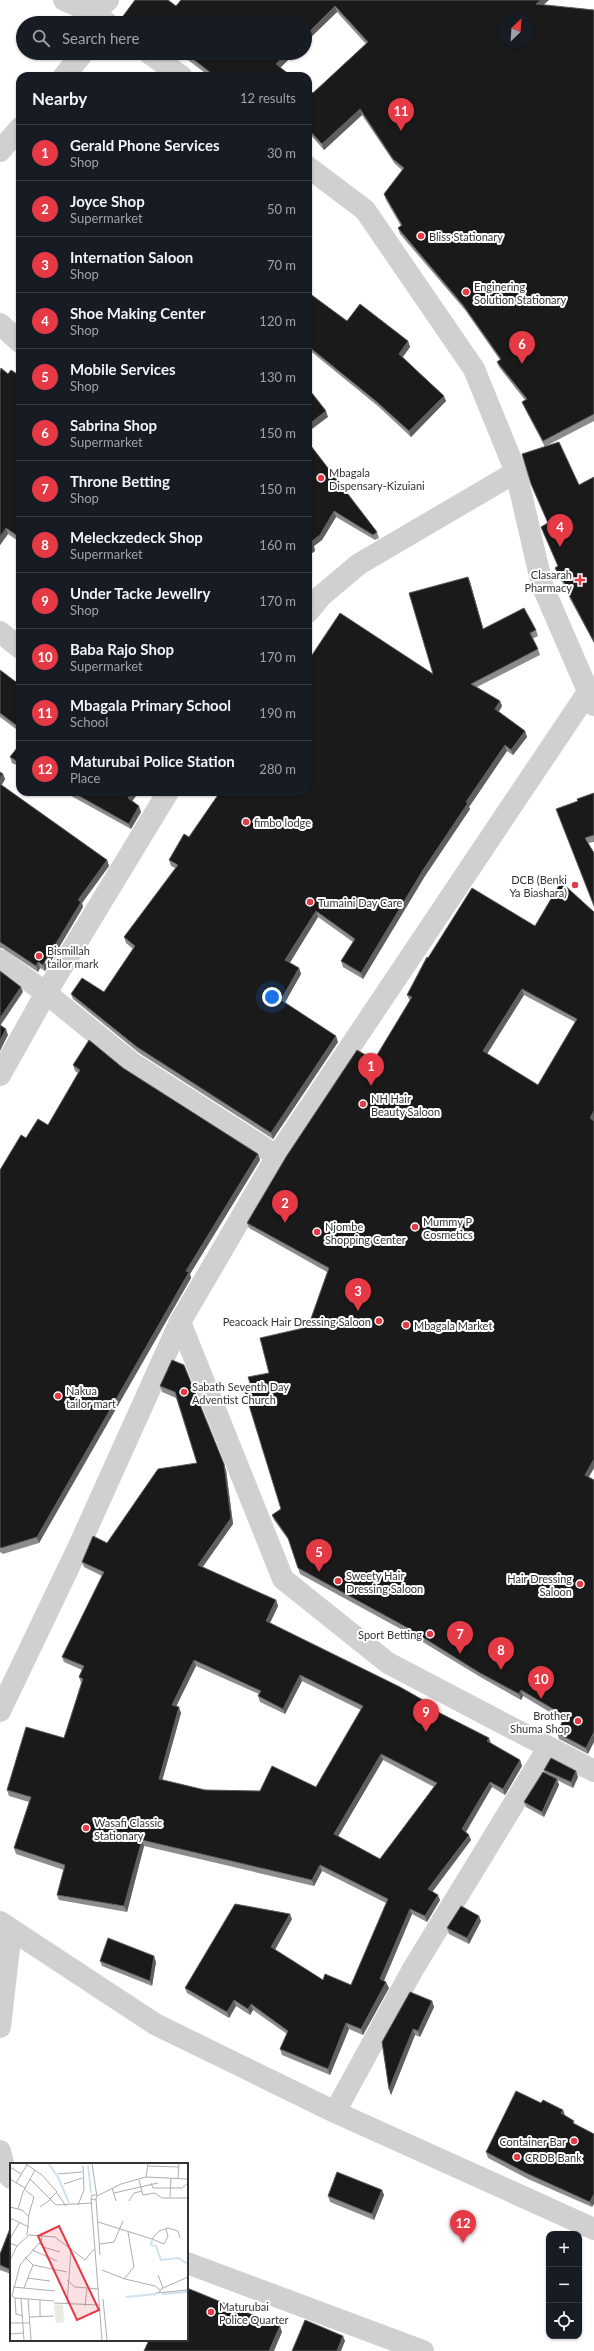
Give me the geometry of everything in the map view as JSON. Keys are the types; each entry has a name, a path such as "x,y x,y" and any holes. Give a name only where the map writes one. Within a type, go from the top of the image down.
{"street":[{"path":"64,0 104,16"},
{"path":"67,72 77,60"},
{"path":"159,60 175,72"},
{"path":"0,151 16,133"},
{"path":"0,1711 79,1546 180,1322 277,1156 591,699 542,585 516,472 474,369 365,210 312,170"},
{"path":"0,324 16,338"},
{"path":"312,598 359,564 516,472"},
{"path":"0,632 16,645"},
{"path":"0,1075 46,994 166,796"},
{"path":"0,960 46,994 132,1063 277,1156"},
{"path":"180,1322 283,1578 388,1663 594,1771"},
{"path":"334,2112 413,1969 548,1748"},
{"path":"5,1926 155,2024 334,2112 594,2229"},
{"path":"0,2027 5,1926"},
{"path":"0,2151 5,2172 10,2177"},
{"path":"188,2263 419,2350"}],"building":[{"path":"135,0 168,0 176,6 181,0 541,0 536,4 594,10 594,414 543,441 522,402 527,399 497,362 501,359 463,305 398,228 402,225 384,194 404,168 393,159 360,109 322,144 312,133 312,92 313,93 368,42 335,6 312,29 312,16 123,16"},
{"path":"194,60 280,60 276,64 286,72 210,72"},
{"path":"312,295 347,321 360,304 408,341 399,354 444,396 409,431 377,402 312,349"},
{"path":"1,368 8,374 11,370 16,373 16,535 6,528 0,537"},
{"path":"312,393 326,411 312,422"},
{"path":"559,442 579,485 594,477 594,642 568,593 570,592 555,568 558,566 541,527 548,523 531,484 522,454"},
{"name":"Mbagala Dispensary-Kizuiani","path":"312,447 377,532 373,535 334,511 320,535 312,541"},
{"path":"468,577 483,629 524,608 536,630 530,633 538,649 471,684 500,701 495,709 525,731 511,750 505,745 466,802 468,803 423,870 361,973 341,961 355,939 316,911 285,960 299,968 281,1000 336,1036 271,1133 137,1047 71,994 82,978 104,992 135,946 124,937 178,865 169,860 184,834 189,837 217,796 312,796 312,655 340,613 433,674 409,593"},
{"path":"0,670 16,682 16,725 0,713"},
{"path":"16,749 16,761 10,757"},
{"path":"0,784 107,860 78,900 81,902 43,965 38,962 36,966 0,942"},
{"path":"594,793 594,835 585,838 594,853 594,906 556,809"},
{"path":"79,796 129,796 128,798 139,806 129,824"},
{"name":"Mbagala Market","path":"561,882 594,912 594,1111 590,1118 594,1121 594,1459 585,1475 594,1480 594,1732 586,1748 557,1733 565,1716 521,1690 519,1694 480,1673 406,1627 298,1568 288,1538 272,1515 281,1509 244,1389 253,1392 248,1377 269,1373 260,1338 308,1327 329,1268 247,1223 286,1157 357,1050 374,1060 412,997 407,995 427,957 428,958 472,888 535,926","holes":["522,989 577,1019 538,1085 483,1051"]},
{"path":"0,971 21,987 0,1018"},
{"path":"0,1025 6,1029 0,1041"},
{"path":"89,1040 123,1068 258,1154 186,1271 189,1272 37,1537 1,1548 0,1170 21,1135 26,1138 38,1119 48,1125 80,1070 73,1065"},
{"path":"172,1360 184,1365 224,1464 231,1518 198,1565 276,1600 266,1621 400,1687 423,1700 422,1704 489,1738 487,1741 520,1760 503,1789 490,1782 462,1829 469,1835 428,1889 438,1895 425,1916 410,1909 380,1979 386,1982 361,2029 346,2023 328,2069 280,2049 288,2031 251,2004 248,2009 234,2000 227,2012 185,1988 235,1904 290,1914 271,1947 323,1980 325,1974 351,1985 388,1899 320,1865 312,1880 142,1840 124,1906 57,1895 65,1865 14,1848 31,1797 7,1790 26,1727 64,1738 83,1679 79,1677 84,1666 62,1657 104,1572 82,1562 93,1536 107,1543 158,1469 197,1463 175,1392 160,1386","holes":["194,1660 261,1691 258,1696 283,1709 300,1675 363,1706 316,1787 272,1766 260,1791 205,1790 159,1779 179,1707 172,1705","381,1754 437,1783 380,1859 334,1834"]},
{"path":"551,1758 576,1771 571,1782 544,1770"},
{"path":"543,1772 557,1779 542,1812 524,1802"},
{"path":"461,1906 479,1916 467,1938 447,1928"},
{"path":"108,1938 154,1956 150,1981 100,1961"},
{"path":"410,1992 432,2001 418,2031 413,2029 389,2089 382,2042"},
{"path":"516,2091 541,2103 543,2100 563,2110 561,2113 574,2121 573,2123 594,2134 594,2194 590,2202 526,2173 486,2152"},
{"path":"337,2172 382,2190 372,2214 328,2196"},
{"path":"10,2229 10,2270 0,2265 0,2254"},
{"name":"Maturubai Police Quarter","path":"188,2288 280,2326 269,2351 144,2351 149,2341 188,2341"},
{"name":"Maturubai Police Quarter","path":"305,2320 343,2336 337,2351 292,2351"}],"place":[{"name":"Mbagala Primary School","path":"401,131"},
{"name":"Bliss Stationary","path":"421,236"},
{"name":"Enginering Solution Stationary","path":"466,292"},
{"name":"Sabrina Shop","path":"522,364"},
{"name":"Mbagala Dispensary-Kizuiani","path":"321,478"},
{"name":"Shoe Making Center","path":"560,547"},
{"name":"Clasarah Pharmacy","path":"580,580"},
{"name":"fimbo lodge","path":"246,822"},
{"name":"DCB (Benki Ya Biashara)","path":"575,885"},
{"name":"Tumaini Day Care","path":"310,902"},
{"name":"Bismillah tailor mark","path":"39,956"},
{"name":"Gerald Phone Services","path":"371,1086"},
{"name":"NH Hair Beauty Saloon","path":"363,1104"},
{"name":"Joyce Shop","path":"285,1223"},
{"name":"Mummy P Cosmetics","path":"415,1227"},
{"name":"Njombe Shopping Center","path":"317,1232"},
{"name":"Internation Saloon","path":"358,1311"},
{"name":"Peacoack Hair Dressing Saloon","path":"379,1321"},
{"name":"Mbagala Market","path":"406,1325"},
{"name":"Sabath Seventh Day Adventist Church","path":"184,1392"},
{"name":"Nakua tailor mart","path":"58,1396"},
{"name":"Mobile Services","path":"319,1572"},
{"name":"Sweety Hair Dressing Saloon","path":"338,1581"},
{"name":"Hair Dressing Saloon","path":"580,1584"},
{"name":"Sport Betting","path":"430,1634"},
{"name":"Throne Betting","path":"460,1654"},
{"name":"Meleckzedeck Shop","path":"501,1670"},
{"name":"Baba Rajo Shop","path":"541,1699"},
{"name":"Brother Shuma Shop","path":"578,1721"},
{"name":"Under Tacke Jewellry","path":"426,1732"},
{"name":"Wasafi Classic Stationary","path":"86,1828"},
{"name":"Container Bar","path":"574,2141"},
{"name":"CRDB Bank","path":"517,2157"},
{"name":"Maturubai Police Station","path":"463,2243"},
{"name":"Maturubai Police Quarter","path":"211,2312"}]}
